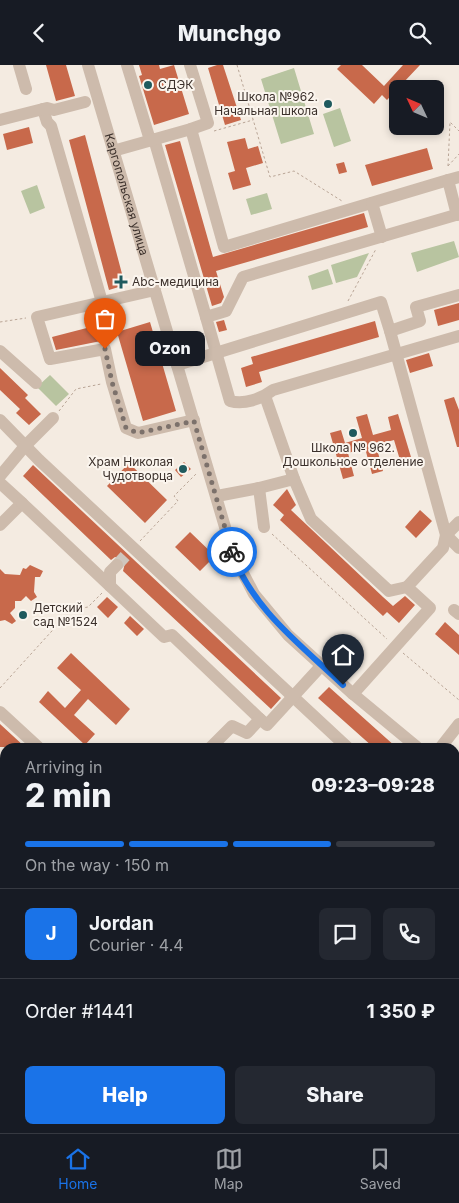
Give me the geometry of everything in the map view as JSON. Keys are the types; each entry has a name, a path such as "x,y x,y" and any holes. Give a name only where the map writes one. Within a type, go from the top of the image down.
{"street":[{"path":"19,65 26,89"},
{"name":"Каргопольская улица","path":"88,65 233,554 254,594 288,635 353,694 412,743"},
{"path":"127,65 152,140 230,401 239,404 265,396 273,390 459,336"},
{"path":"113,151 208,123 190,65"},
{"path":"0,121 43,109 54,110 85,102"},
{"path":"43,109 47,122 51,126 102,302"},
{"path":"191,129 224,247 453,178 458,214 244,277 226,311 206,317"},
{"path":"372,203 382,237"},
{"path":"155,290 36,317 50,359 105,349 112,382 126,428 138,433 194,421"},
{"path":"390,331 420,321 416,307 459,295"},
{"path":"178,365 381,302 446,535 443,548 407,587 389,591 311,519 294,479 265,396"},
{"path":"0,351 36,383"},
{"path":"0,476 25,446 53,418"},
{"path":"0,420 131,551 343,743"},
{"path":"217,495 259,488 294,479"},
{"path":"0,483 164,637 172,635 267,725 322,665"},
{"path":"259,488 264,527"},
{"path":"0,525 22,503"},
{"path":"446,535 459,522"},
{"path":"446,535 459,548"},
{"path":"110,586 110,573 117,565"},
{"path":"353,694 430,607 407,587"},
{"path":"0,712 34,743"},
{"path":"215,743 232,726 247,733 260,719"},
{"path":"444,743 459,724"}],"path":[{"path":"237,65 270,177 294,171 354,208"},
{"path":"208,123 210,132 254,120"},
{"path":"453,178 448,166 450,122 459,131"},
{"path":"448,166 459,153"},
{"path":"341,315 382,237"},
{"path":"0,322 36,317"},
{"path":"53,418 76,389 112,382"},
{"path":"131,551 178,501 174,496 197,473"},
{"path":"264,527 395,646 459,701"},
{"path":"0,688 71,610 88,607 110,586"}],"green space":[{"path":"294,68 314,134 281,144 261,79"},
{"path":"340,108 351,141 334,147 323,114"},
{"path":"37,185 45,208 30,214 21,191"},
{"path":"267,193 272,209 251,215 246,199"},
{"path":"454,241 459,257 417,272 411,253"},
{"path":"369,253 357,277 336,283 331,265"},
{"path":"328,269 333,284 312,290 308,276"},
{"path":"50,375 69,394 56,406 37,387"}],"building":[{"path":"46,65 66,65 75,96 56,101"},
{"path":"139,65 159,65 160,69 174,65 189,114 154,125 139,76 142,75"},
{"path":"223,65 241,120 225,125 208,68"},
{"path":"341,65 362,65 384,86 389,80 389,98 387,100 382,95 374,104 337,69"},
{"path":"403,65 420,65 406,80 389,80"},
{"path":"29,127 33,143 7,150 3,134"},
{"path":"85,135 125,285 109,290 69,140"},
{"path":"245,138 248,149 258,146 263,163 246,168 251,185 233,190 228,173 235,171 227,142"},
{"path":"180,141 213,257 364,213 368,227 216,271 224,297 221,303 212,306 165,145"},
{"path":"427,148 433,169 372,186 365,165"},
{"path":"344,162 347,172 339,174 336,164"},
{"path":"459,303 459,320 438,326 434,310"},
{"path":"224,320 227,330 219,332 216,322"},
{"path":"375,321 379,337 259,372 262,382 246,387 241,368 253,364 251,357"},
{"path":"150,322 176,411 143,421 117,332"},
{"path":"106,323 111,339 56,350 52,337"},
{"path":"429,353 433,366 410,373 406,360"},
{"path":"0,368 28,395 25,398 41,414 29,425 16,413 20,409 0,390"},
{"path":"454,397 459,410 459,447 457,447 444,400"},
{"path":"367,414 373,435 391,430 388,417 398,414 411,457 400,460 394,440 376,445 383,471 372,474 365,448 348,453 354,476 343,479 330,433 341,430 345,443 362,438 356,417"},
{"name":"Храм Николая Чудотворца","path":"184,462 191,469 181,477 175,470"},
{"path":"129,463 167,500 145,523 107,486"},
{"path":"33,465 281,698 271,709 123,571 125,563 122,559 115,557 111,560 23,476"},
{"path":"287,489 296,505 291,510 383,597 393,606 405,596 415,605 399,623 387,612 383,616 280,520 284,515 273,505"},
{"path":"420,510 432,521 416,538 405,527"},
{"path":"190,532 215,556 200,571 175,547"},
{"path":"30,565 43,571 40,577 35,577 34,592 37,597 31,601 26,596 21,601 15,601 15,608 10,613 16,621 12,624 5,620 0,621 0,569 5,574 20,575 23,568 26,569"},
{"path":"107,597 118,607 108,618 97,607"},
{"path":"130,616 144,629 137,636 124,623"},
{"path":"445,622 459,635 459,655 435,634"},
{"path":"71,653 130,709 116,725 88,699 74,715 95,734 87,743 83,743 39,702 48,691 65,708 81,690 57,668"},
{"path":"329,687 392,743 369,743 318,698"},
{"path":"0,724 21,743 0,743"}],"tunnel":[{"path":"117,565 128,553"}],"way so far":[{"path":"105,349 112,382 126,428 138,433 194,421 232,552"}],"place":[{"name":"СДЭК","path":"148,85"},
{"name":"Школа №962. Начальная школа","path":"328,104"},
{"name":"Abc-медицина","path":"121,282"},
{"name":"Ozon","path":"105,349"},
{"name":"Школа № 962. Дошкольное отделение","path":"353,433"},
{"name":"Храм Николая Чудотворца","path":"183,469"},
{"name":"Детский сад №1524","path":"23,615"}],"route":[{"path":"232,552 254,594 288,635 343,685"}]}
